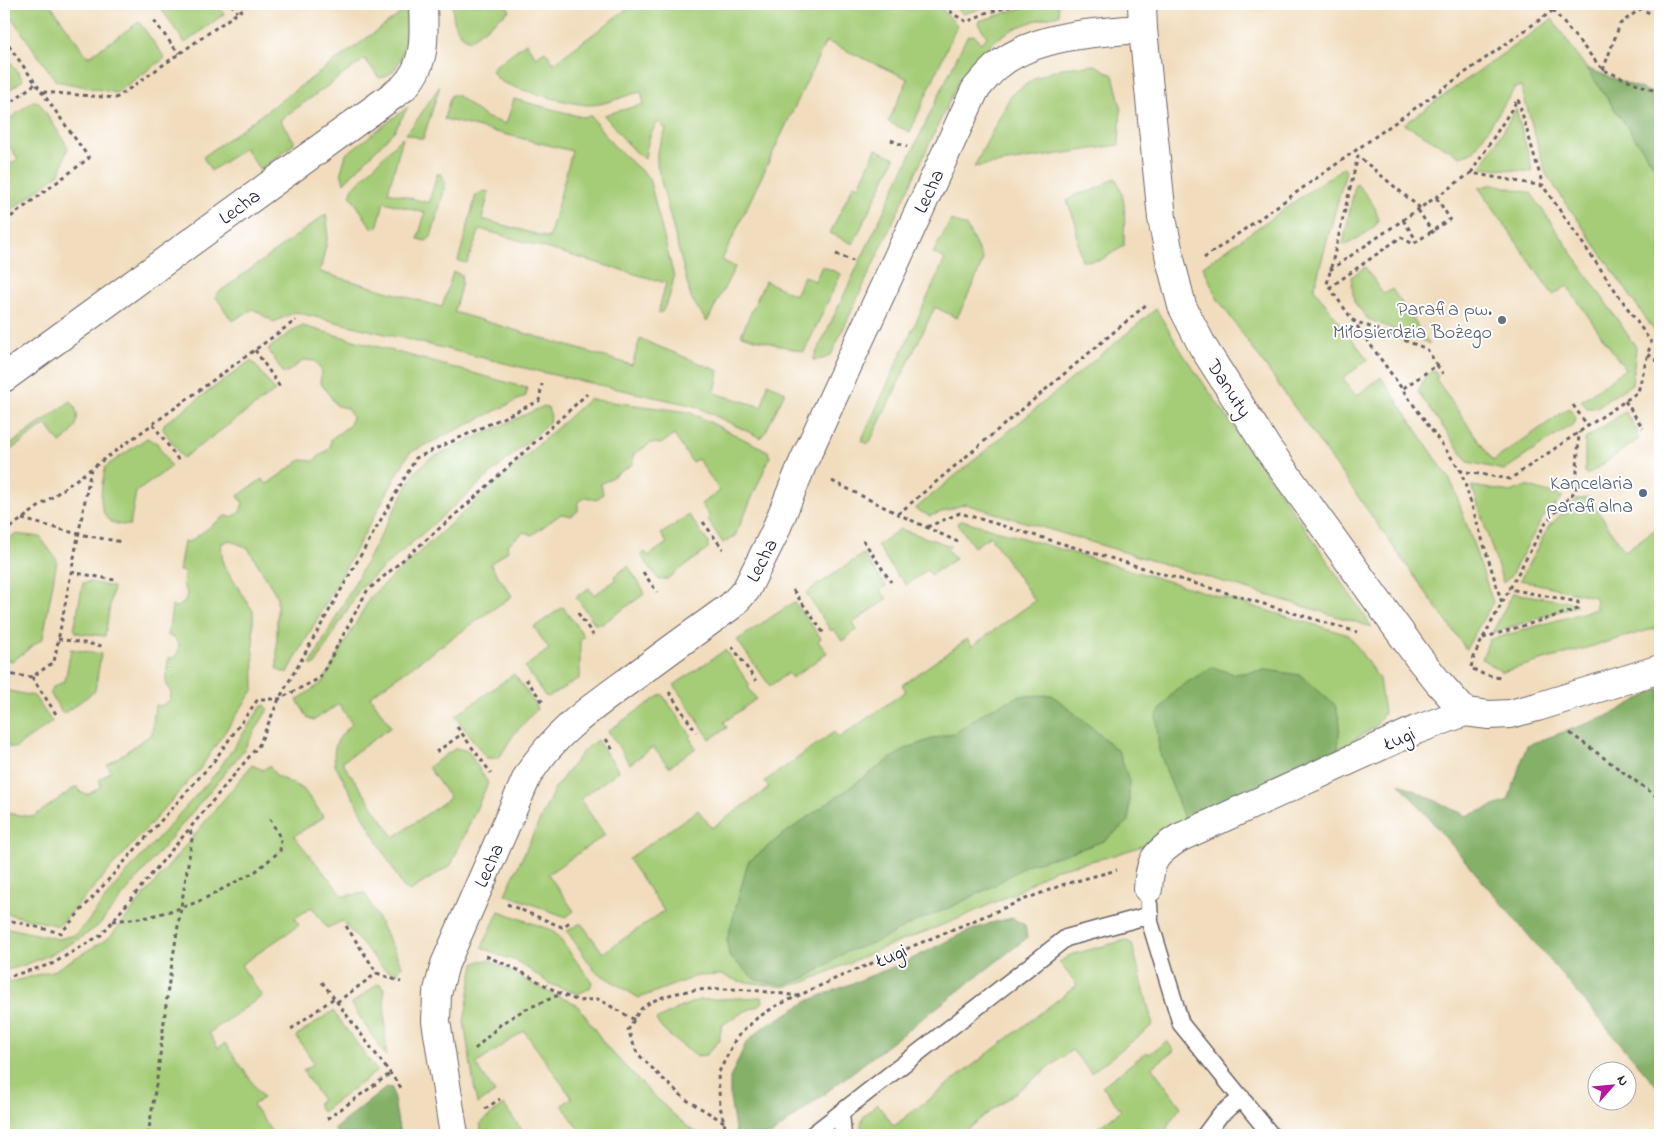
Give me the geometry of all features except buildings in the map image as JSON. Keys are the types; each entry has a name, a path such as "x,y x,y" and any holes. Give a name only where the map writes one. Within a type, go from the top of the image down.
{"street":[{"name":"Lecha","path":"4,378 403,88 419,66 422,54 423,4"},
{"name":"Lecha","path":"454,1135 436,1021 437,994 440,980 444,964 527,777 536,761 554,740 583,715 731,606 746,590 774,534 834,393 975,90 996,67 1016,54 1058,37 1110,31 1143,16"},
{"name":"Danuty","path":"1143,16 1162,218 1182,306 1203,346 1268,449 1418,657 1465,712"},
{"name":"Ługi","path":"1154,858 1164,847 1179,838 1416,730 1465,712 1489,715 1510,714 1660,669"},
{"path":"1149,902 1149,872 1154,858"}],"lane":[{"path":"812,1135 1066,938 1149,902 1150,922 1181,1024 1271,1135"},
{"path":"1205,1135 1220,1115 1242,1098"},
{"path":"841,1113 843,1135"}],"path":[{"path":"232,4 238,12"},
{"path":"43,92 116,98 250,4"},
{"path":"945,4 953,14 967,22 985,13 1022,4"},
{"path":"1201,260 1562,4"},
{"path":"1603,70 1620,24 1640,9 1660,17"},
{"path":"1554,10 1603,70 1660,93"},
{"path":"154,21 178,54"},
{"path":"4,39 89,158 4,222"},
{"path":"6,106 36,83"},
{"path":"1330,270 1471,174 1518,99 1544,186 1651,342 1638,392 1625,401 1510,479 1461,471"},
{"path":"891,140 907,147"},
{"path":"1435,236 1419,209 1358,156 1327,284 1461,471 1502,603"},
{"path":"1471,174 1544,186"},
{"path":"1329,288 1401,238 1413,244 1450,218 1436,197"},
{"path":"1403,220 1418,241"},
{"path":"836,254 853,261"},
{"path":"898,514 1151,301"},
{"path":"4,532 296,320"},
{"path":"1351,320 1427,349 1443,374"},
{"path":"255,350 280,388"},
{"path":"1648,354 1660,362"},
{"path":"1402,389 1437,364"},
{"path":"4,978 52,964 101,935 259,745 279,699 416,458 539,401 542,384"},
{"path":"4,919 61,933 214,761 258,699 279,699 320,678 367,591 471,501 587,394"},
{"path":"1625,401 1643,428"},
{"path":"1574,405 1588,426"},
{"path":"153,424 179,461"},
{"path":"1471,667 1483,638 1546,522 1576,490 1579,432"},
{"path":"4,674 32,677 54,662 92,468"},
{"path":"831,480 958,542"},
{"path":"927,527 960,513 1359,633"},
{"path":"22,519 78,534 122,542"},
{"path":"703,522 723,549"},
{"path":"863,540 891,582"},
{"path":"71,572 115,580"},
{"path":"643,572 657,592"},
{"path":"1483,638 1578,609 1578,602 1510,589"},
{"path":"794,590 825,635"},
{"path":"578,613 593,635"},
{"path":"58,639 102,646"},
{"path":"730,643 756,681"},
{"path":"1465,662 1483,674 1507,678"},
{"path":"32,677 58,717"},
{"path":"526,678 548,708"},
{"path":"669,691 696,732"},
{"path":"1537,707 1571,735 1660,799"},
{"path":"457,727 494,777"},
{"path":"436,752 462,734"},
{"path":"112,921 148,917 181,908 202,900 256,871 280,851 280,839 270,819"},
{"path":"148,1135 168,988 192,839 190,828"},
{"name":"Ługi","path":"727,1135 720,1106 718,1074 731,1045 757,1018 776,1006 913,945 1048,890 1154,858"},
{"path":"503,903 562,927 570,922"},
{"path":"346,926 377,973 401,982"},
{"path":"479,953 516,969 561,994 579,1001 598,999 635,1020"},
{"path":"337,1002 377,973"},
{"path":"322,982 402,1089"},
{"path":"724,1122 685,1099 662,1078 637,1053 628,1030 644,1006 676,993 714,989 762,991 798,996"},
{"path":"472,1051 502,1023 524,1010 561,994"},
{"path":"291,1029 334,998"},
{"path":"327,1119 391,1073"}],"green space":[{"path":"4,4 50,4 88,57 139,22 165,58 116,93 56,81 4,7"},
{"path":"158,4 217,4 224,14 185,43"},
{"path":"393,4 407,4 406,24 400,59 388,75 379,78 365,59 280,120 294,141 293,145 260,170 245,148 211,171 203,157 400,14"},
{"path":"453,4 505,4 510,10 470,40 465,38 458,30 453,15"},
{"path":"634,4 937,4 957,25 910,132 888,122 908,79 826,41 722,260 735,267 707,322 691,298 657,165 657,152 666,130 659,122 649,139 645,159 632,149 604,115 644,104 641,92 602,103 580,104 508,85 500,81 491,69 526,43 536,57 545,51 554,63"},
{"path":"952,4 999,4 963,14"},
{"path":"1036,4 1058,4 1059,15 1028,23 1002,36 981,53 960,78 832,353 823,359 813,360 967,36 974,35 981,43 987,37 978,23 979,21"},
{"path":"1552,19 1660,174 1660,339 1546,174 1521,86 1515,88 1473,152 1460,156 1404,124"},
{"path":"4,52 23,80 4,94"},
{"path":"1095,65 1113,75 1121,107 1119,145 974,167 1011,95 1035,78 1062,68"},
{"path":"1586,68 1660,96 1660,174"},
{"path":"440,86 423,139 406,134 415,122"},
{"path":"451,95 457,95 485,117 506,124 514,99 582,117 591,116 612,144 649,178 674,277 669,298 662,312 658,313 666,283 480,229 467,263 458,261 476,195 484,191 489,192 482,219 549,238 572,151 444,119"},
{"path":"33,101 39,102 68,147 60,173 4,216 4,169 18,159 4,138 4,123"},
{"path":"408,107 395,130 344,183 341,172 346,154"},
{"path":"1516,109 1533,172 1481,167"},
{"path":"403,138 388,192 429,203 437,174 441,174 446,184 431,237 426,241 418,239 425,213 384,202 377,228 371,227 350,195 353,188"},
{"path":"876,149 895,158 853,244 830,233 854,184 859,186"},
{"path":"1344,167 1346,171 1314,289 1368,360 1343,378 1356,396 1381,377 1454,488 1493,602 1466,649 1217,298 1203,266"},
{"path":"1115,178 1124,202 1124,246 1101,260 1082,261 1076,224 1067,201 1075,195 1095,190"},
{"path":"1357,184 1372,203 1378,220 1376,225 1370,230 1346,245 1343,244 1355,185"},
{"path":"1493,184 1531,193 1636,347 1632,384 1595,408 1587,408 1581,401 1625,369 1567,286 1553,295 1479,188"},
{"path":"326,214 328,229 320,272 442,307 453,272 462,275 454,312 632,365 640,339 719,371 715,393 762,407 768,383 785,392 761,438 695,406 545,373 295,312 274,322 253,309 232,321 216,297 218,293"},
{"path":"951,220 967,227 983,260 975,280 957,318 935,307 869,444 861,441 945,259 933,253"},
{"path":"822,266 841,274 804,352 741,335 765,281 795,295 804,276 815,281"},
{"path":"1365,267 1384,294 1392,289 1430,344 1368,319 1354,302 1351,277"},
{"path":"1156,309 1185,357 1372,627 965,504 930,516 915,509"},
{"path":"303,326 527,388 526,396 409,453 288,672 282,672 277,669 277,596 248,548 229,540 221,544 223,564 253,611 254,689 199,770 59,926 4,913 5,813 33,817 77,786 81,793 89,794 100,787 100,779 111,771 107,765 152,734 155,705 161,706 170,700 171,693 166,683 168,658 173,658 178,653 179,644 173,637 168,636 172,606 177,607 185,602 187,593 183,585 185,572 179,571 184,541 189,542 225,516 232,517 240,512 243,503 238,496 262,479 267,484 301,460 313,461 330,448 331,439 350,425 352,416 347,408 337,406 320,382 322,372 315,361 304,360 284,374 268,349 298,327"},
{"path":"250,361 255,364 275,391 183,458 163,429 164,424"},
{"path":"1434,370 1438,377 1436,379 1493,461 1569,408 1576,418 1575,423 1504,470 1468,462 1418,392 1425,377"},
{"path":"589,399 689,412 768,451 770,457 735,536 723,543 707,519 710,517 701,504 720,491 698,459 692,462 674,435 661,444 651,443 633,455 633,464 601,484 603,494 596,500 586,497 578,502 578,511 571,516 561,514 532,535 524,532 507,545 508,551 490,564 512,596 370,696 391,727 342,762 394,837 450,798 428,767 456,748 468,751 488,783 451,865 410,891 403,887 335,765 335,746 343,733 352,724 339,704 314,720 308,718 297,700 323,682 371,596"},
{"path":"71,401 77,413 77,419 74,430 70,435 60,443 46,424 4,455 4,449"},
{"path":"544,406 548,408 551,416 548,424 360,588 315,665 310,665 415,472 429,459"},
{"path":"1625,412 1638,432 1636,434 1639,439 1587,475 1585,471 1585,439"},
{"path":"147,438 157,443 171,467 136,492 130,525 114,523 105,516 101,503 105,467"},
{"path":"1472,486 1511,492 1526,486 1563,497 1542,519 1510,577 1503,583"},
{"path":"1588,497 1625,551 1660,526 1660,627 1502,672 1482,659 1489,640 1596,609 1595,597 1520,580 1549,526 1576,500"},
{"path":"689,515 708,542 708,549 667,579 659,580 641,555 645,552 648,556 667,543 661,534"},
{"path":"962,520 1349,635 1379,679 1384,713 1375,727 1320,761 1155,842 1108,857 1053,870 1013,894 958,919 883,948 805,982 784,987 738,981 722,975 697,976 639,998 595,971 567,931 581,923 603,953 664,911 628,859 698,810 712,828 769,788 765,781 834,732 839,738 906,691 902,685 967,639 972,646 1035,601 990,536 974,547 957,523"},
{"path":"900,529 951,546 947,549 955,559 931,575 927,570 906,585 900,576 898,577 877,545"},
{"path":"15,534 40,537 57,560 43,638 13,661 4,659 4,542"},
{"path":"863,554 886,586 880,590 887,599 853,623 857,630 842,641 834,629 831,631 806,593"},
{"path":"628,566 644,591 643,595 602,624 595,624 576,597 589,588 594,595 616,580 614,576"},
{"path":"90,582 113,587 105,636 77,633 74,629 83,583"},
{"path":"1513,593 1575,603 1576,606 1492,633"},
{"path":"794,602 821,638 818,641 827,653 792,678 788,673 770,686 737,640"},
{"path":"563,607 584,636 580,641 580,678 548,697 545,696 525,667 549,649 534,627"},
{"path":"71,649 101,654 95,691 63,714 50,693 53,687 65,681"},
{"path":"725,650 750,685 748,687 756,699 724,722 727,728 710,739 674,685"},
{"path":"1212,667 1234,674 1266,670 1300,675 1335,705 1340,722 1338,749 1320,761 1185,821 1159,751 1156,716 1175,690"},
{"path":"514,674 537,709 514,734 499,758 486,758 455,716"},
{"path":"1660,688 1660,1090 1399,783 1467,816 1508,801 1527,745 1606,717"},
{"path":"4,690 34,696 52,722 15,748 4,746"},
{"path":"662,694 691,735 689,737 696,748 669,767 653,747 630,764 608,731"},
{"path":"1052,695 1119,752 1129,781 1129,821 1104,841 1027,865 988,889 949,908 919,920 876,942 846,952 808,977 783,985 756,980 729,956 727,940 748,862 781,836 903,750 956,732 988,710 1020,696"},
{"path":"265,705 268,709 243,751 98,926 76,941 53,953 4,971 4,927 58,939 75,935 114,887 217,772 261,707"},
{"path":"597,740 619,771 580,799 605,835 548,874 574,911 566,917 505,894 555,788 584,750"},
{"path":"252,765 263,770 269,766 277,776 303,789 324,817 294,836 343,896 365,893 402,966 397,974 383,968 342,921 327,928 312,907 295,918 299,925 241,965 262,996 209,1033 218,1048 225,1043 263,1098 253,1105 274,1135 4,1135 4,984 55,970 110,937"},
{"path":"499,911 551,930 556,934 592,982 590,988 578,994 550,984 517,961 482,947"},
{"path":"1012,918 1025,925 1027,938 771,1135 736,1135 730,1098 730,1078 746,1043 761,1029 810,1000 908,961 959,935 991,923"},
{"path":"1126,940 1132,944 1153,1025 1091,1073 1072,1050 959,1135 862,1135 862,1121 877,1104 894,1126 1077,985 1059,962 1070,955"},
{"path":"489,960 554,995 569,1000 580,1008 606,1046 639,1081 673,1114 701,1135 583,1135 562,1105 572,1098 524,1031 476,1064 495,1093 477,1104 464,1022 474,964"},
{"path":"379,983 384,988 386,1056 351,1004"},
{"path":"762,997 763,1002 759,1006 745,1011 722,1025 719,1041 706,1055 695,1056 664,1031 656,1020 699,1000"},
{"path":"333,1011 377,1071 322,1112 317,1104 322,1100 303,1071 314,1063 296,1036"},
{"path":"1167,1041 1174,1051 1152,1067 1181,1107 1169,1123 1165,1135 1089,1135 1121,1110 1102,1086 1147,1052 1149,1054"},
{"path":"387,1087 392,1088 400,1135 347,1135 345,1133 339,1135 334,1129"},
{"path":"504,1105 523,1132 518,1135 482,1135 480,1123"}],"place":[{"name":"Parafia pw. Miłosierdzia Bożego","path":"1502,320"},
{"name":"Kancelaria parafialna","path":"1643,493"}]}
